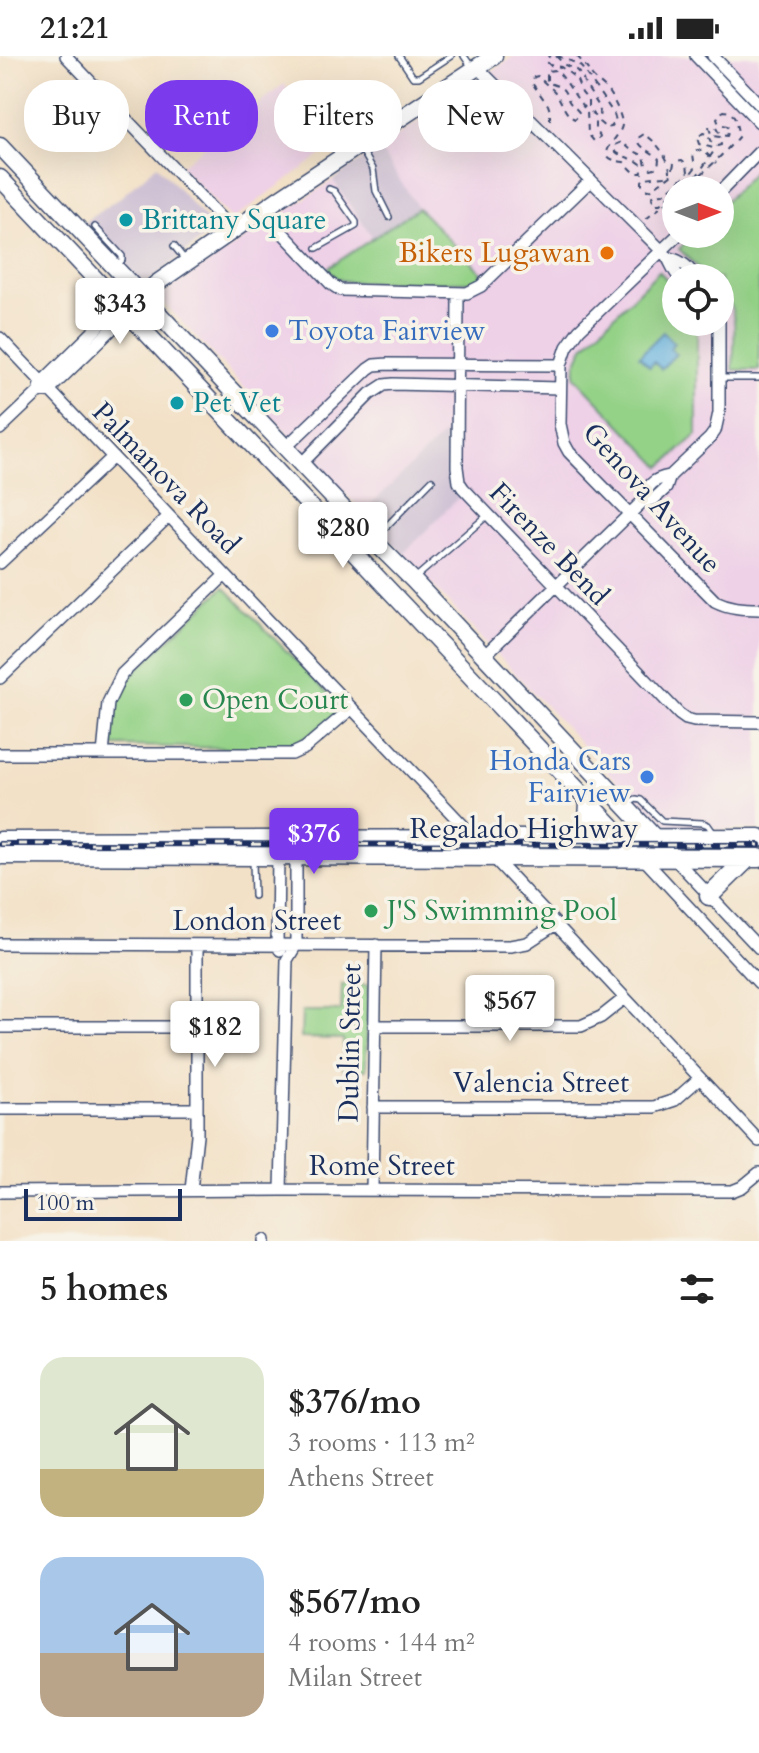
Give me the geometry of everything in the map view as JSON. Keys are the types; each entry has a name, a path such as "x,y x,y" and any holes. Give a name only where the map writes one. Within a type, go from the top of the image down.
{"main road":[{"path":"402,116 480,61"},
{"path":"0,146 93,229 116,267 673,857"},
{"path":"125,311 187,263 350,152"},
{"path":"0,178 642,857"},
{"path":"579,839 588,821 589,802"},
{"name":"Regalado Highway","path":"0,841 287,857 477,840 759,838"},
{"name":"Regalado Highway","path":"0,855 754,858"},
{"path":"709,896 754,858"}],"street":[{"path":"696,56 759,122"},
{"path":"713,56 759,104"},
{"path":"70,58 233,231"},
{"path":"480,61 542,132 666,255 670,264"},
{"path":"734,178 759,152"},
{"path":"262,211 335,288 458,293 481,286 591,180"},
{"name":"Genova Avenue","path":"670,248 579,330 567,347 561,365 560,388 560,424 564,443 569,452 715,601 736,608 759,609"},
{"path":"666,255 683,264"},
{"name":"Firenze Bend","path":"458,293 457,474 463,488 679,714 686,719 703,722 759,722"},
{"path":"0,429 43,388 104,321 125,311"},
{"path":"484,656 642,502 646,489 658,478 670,476 710,438 719,413 719,336"},
{"name":"Palmanova Road","path":"0,338 43,388 113,457 352,708 759,1141"},
{"path":"286,447 374,365 561,365"},
{"path":"302,463 376,389 393,384 560,388"},
{"path":"0,563 113,457"},
{"path":"0,678 169,516"},
{"path":"103,754 108,703 122,674 225,575"},
{"path":"0,754 292,754 305,748 352,708"},
{"path":"287,857 277,945 287,960"},
{"path":"281,1190 287,960 296,945 287,857"},
{"path":"642,857 759,983"},
{"path":"673,857 759,948"},
{"name":"London Street","path":"0,944 518,945 535,939 556,924"},
{"path":"191,1190 197,1109 197,945"},
{"name":"Dublin Street","path":"372,1190 376,945"},
{"path":"374,1026 581,1026 601,1017 625,998"},
{"path":"0,1027 197,1027"},
{"name":"Valencia Street","path":"373,1107 654,1107 675,1100 700,1078"},
{"path":"0,1109 197,1109"},
{"name":"Rome Street","path":"0,1192 732,1191 759,1173"}],"lane":[{"path":"399,56 413,77 419,77 451,56"},
{"path":"363,152 370,161 376,191 389,217"},
{"path":"317,248 356,226 334,191 329,189"},
{"path":"174,246 187,263"},
{"path":"719,378 759,378"},
{"path":"373,540 432,480"},
{"path":"413,580 488,515"},
{"path":"624,805 641,800 662,821 703,823 713,832 714,839"},
{"path":"253,856 254,896"}],"path":[{"path":"542,132 551,119 550,111 532,83 534,77 538,76 553,90 571,119 580,114 569,103 560,86 547,82 547,71 556,70 570,84 575,98 587,111 588,134 594,141 600,136 595,129 595,117 588,108 588,100 576,78 547,62 547,58 555,56 582,68 616,121 606,128 599,122 600,108 582,76 555,56"},
{"path":"577,56 593,78 607,90 622,120 622,128 609,146 610,159 624,162 635,173 642,173 641,164 635,159 616,152 615,145 622,142 644,156 646,165 651,169 658,167 659,159 638,143 638,138 644,134 649,136 669,160 671,168 665,176 644,178 642,186 648,190 672,174 676,161 682,160 687,164 685,176 663,194 654,195 655,204 660,204 695,168 693,154 697,150 704,151 716,163"},
{"path":"697,176 712,155 713,148 699,144 697,138 703,133 707,134 713,145 721,145 720,137 712,136 709,128 716,128 720,135 727,136 729,129 719,124 717,119 724,111 731,112 739,136 700,176"},
{"path":"638,226 662,206"}],"shaded area":[{"path":"514,56 759,56 759,829 663,831 158,297 374,152 402,152 402,133 418,122 418,152 533,152 533,80 479,80"},
{"path":"274,92 274,152 325,152 232,220 180,166 198,152 258,152 258,104"},
{"path":"373,152 382,152 418,208 373,238 333,180"},
{"path":"157,165 214,229 144,286 85,222 122,196"},
{"path":"449,429 449,475 461,495 403,554 363,512"}],"green space":[{"path":"759,166 759,370 733,370 734,264 695,264 679,249 734,248 734,192"},
{"path":"418,208 483,274 475,282 349,282 337,279 327,269"},
{"path":"659,271 662,274 662,336 697,336 697,435 661,467 575,377 576,364 584,346"},
{"path":"224,587 343,709 291,749 108,746 113,703 132,674"},
{"path":"342,984 368,985 366,1070 343,1070 343,1039 301,1038 302,1011 341,1011"}],"water":[{"path":"662,333 674,343 670,348 676,354 661,369 654,362 650,367 639,356"}],"railway":[{"path":"0,844 759,845"}],"place":[{"name":"Brittany Square","path":"126,220"},
{"name":"Bikers Lugawan","path":"607,253"},
{"name":"Toyota Fairview","path":"272,331"},
{"name":"Pet Vet","path":"177,403"},
{"name":"Open Court","path":"186,700"},
{"name":"Honda Cars Fairview","path":"647,777"},
{"name":"J'S Swimming Pool","path":"371,911"}]}
